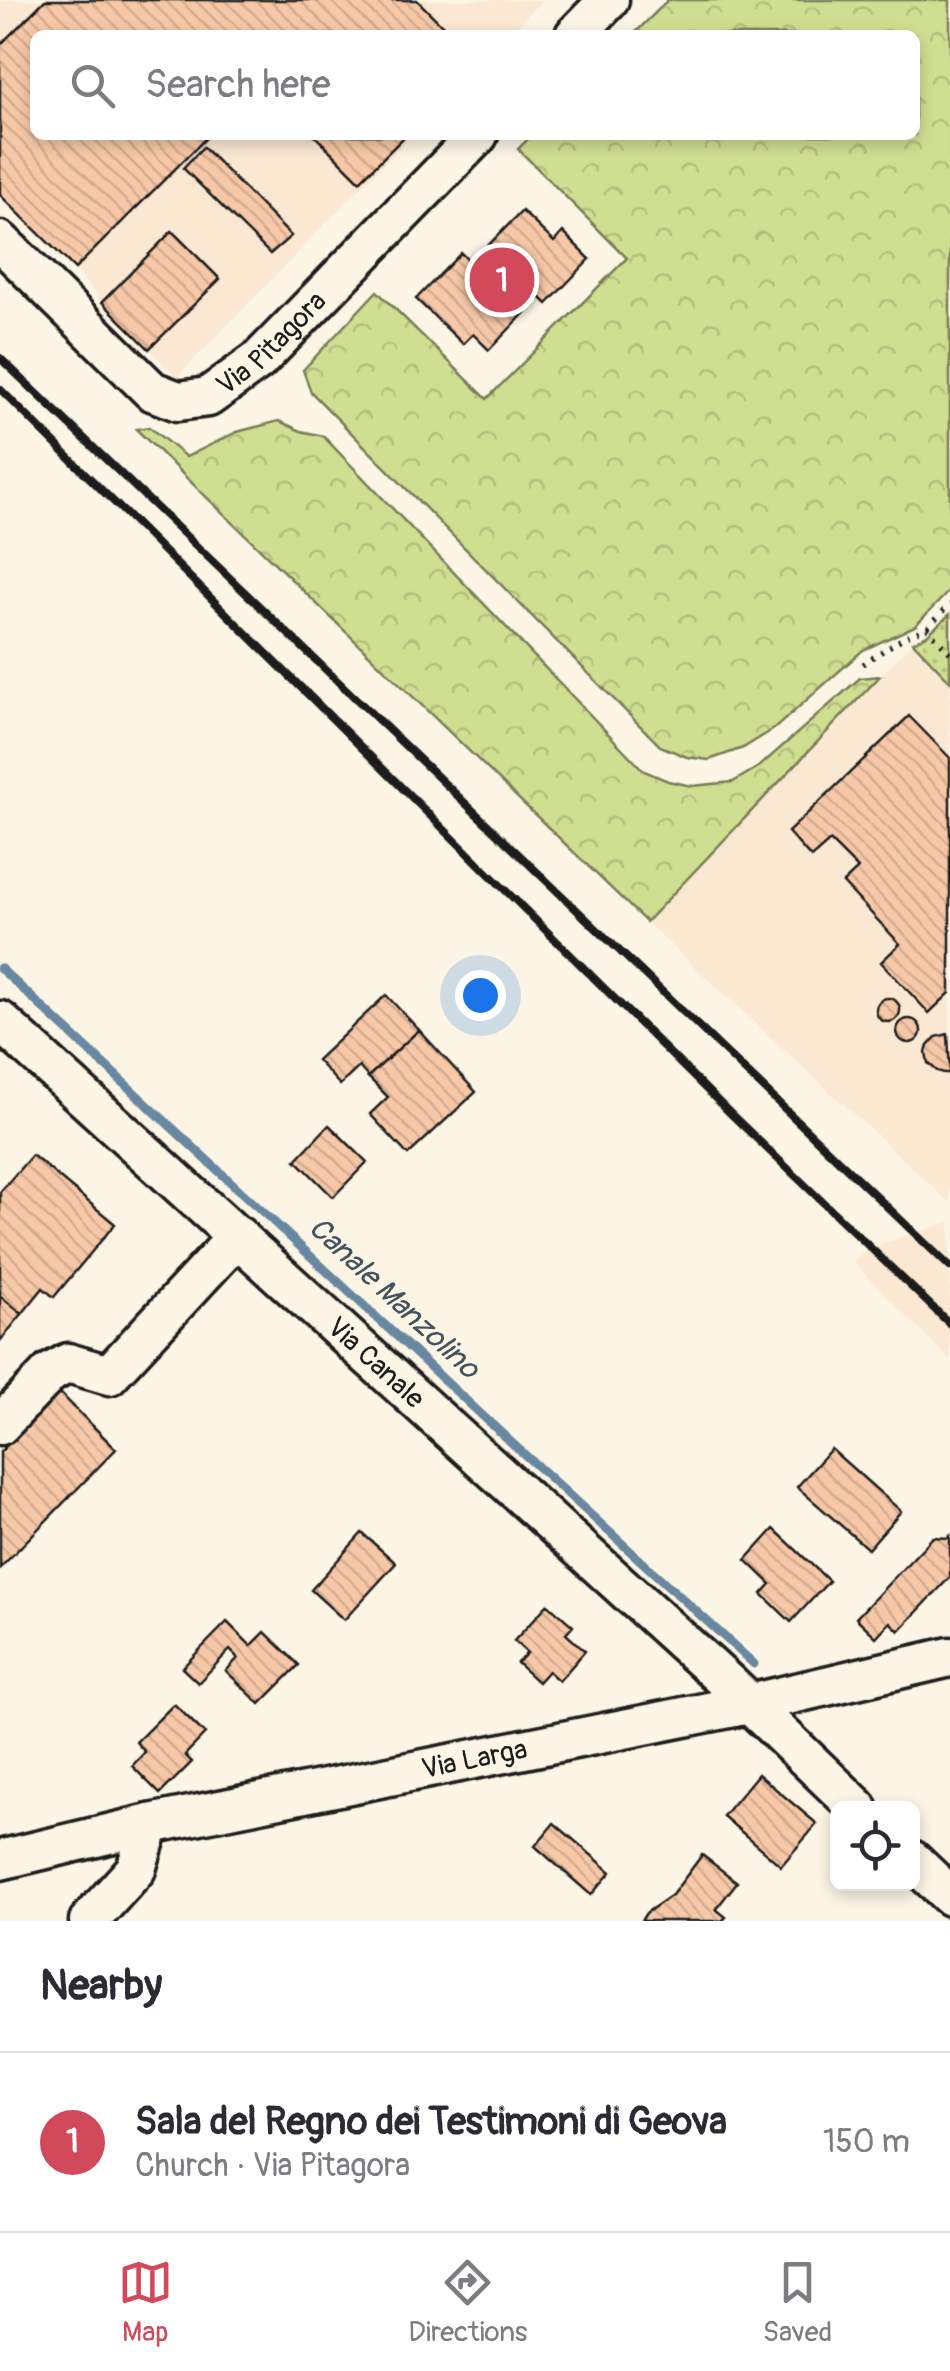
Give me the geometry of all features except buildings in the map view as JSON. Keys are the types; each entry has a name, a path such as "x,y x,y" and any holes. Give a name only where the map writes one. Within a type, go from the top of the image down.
{"street":[{"path":"580,30 609,0"},
{"name":"Via Pitagora","path":"0,240 152,391 178,401 208,397 258,361 473,140"},
{"name":"Via Canale","path":"0,1021 851,1801"},
{"path":"0,1425 50,1372 68,1363 109,1375 238,1236"},
{"name":"Via Larga","path":"0,1860 150,1824 749,1704 950,1657"},
{"path":"89,1921 136,1870 150,1824"},
{"path":"920,1868 950,1896"}],"path":[{"path":"862,664 906,636 927,628 950,604"},
{"path":"927,628 950,653"}],"shaded area":[{"path":"0,0 542,0 514,30 30,30 30,140 407,140 177,377 0,195"},
{"path":"913,642 950,681 950,1203 646,922"},
{"path":"950,1222 950,1360 853,1262 870,1247"}],"green space":[{"path":"668,0 950,0 950,590 915,626 863,650 774,729 743,748 709,760 687,757 660,746 311,392 303,370 377,291 487,399 627,258 518,149 527,140 920,140 920,30 638,30"},
{"path":"279,421 323,436 644,771 692,786 733,782 760,766 860,678 880,676 646,922 136,429 149,427 186,457 237,432"},
{"path":"950,614 950,681 913,642"}],"waterway":[{"name":"Canale Manzolino","path":"0,968 754,1664"}],"railway":[{"path":"0,358 950,1267"},
{"path":"0,389 732,1115 950,1324"}],"place":[{"name":"Sala del Regno dei Testimoni di Geova","path":"502,280"}]}
